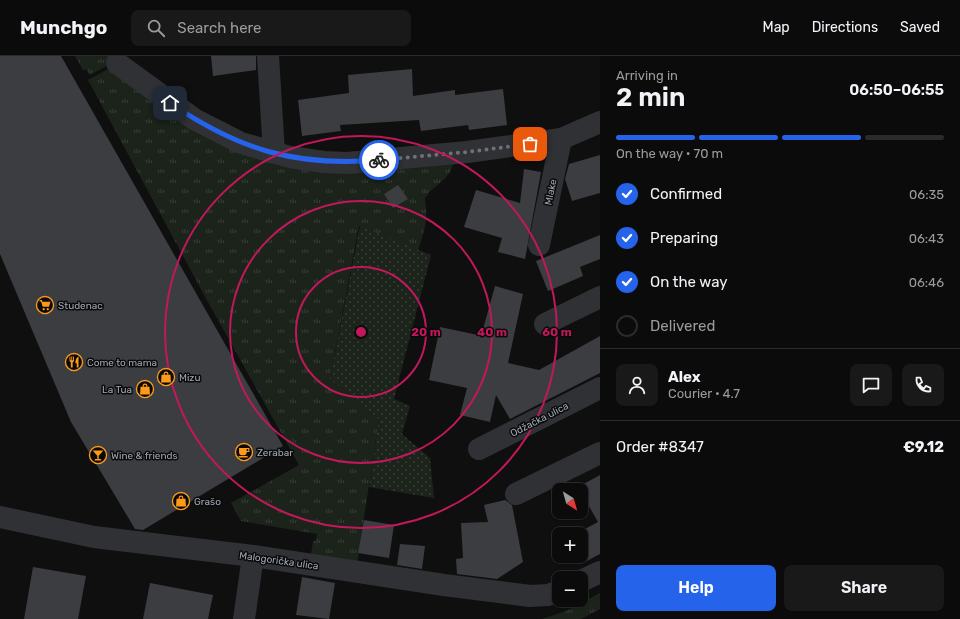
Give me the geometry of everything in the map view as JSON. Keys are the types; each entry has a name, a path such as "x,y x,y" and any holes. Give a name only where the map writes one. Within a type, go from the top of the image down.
{"street":[{"path":"268,56 274,153"},
{"path":"117,63 194,119 240,143 274,153 324,162 347,163 467,152 561,139 600,122"},
{"name":"Mlake","path":"539,246 561,139"},
{"path":"545,324 600,297"},
{"name":"Odžačka ulica","path":"478,449 600,388"},
{"path":"516,494 600,453"},
{"name":"Malogorička ulica","path":"0,517 94,537 253,556 444,585 530,596 552,594"},
{"path":"244,619 253,556"},
{"path":"588,578 600,572"}],"green space":[{"path":"75,56 118,56 116,61 90,75 86,69 83,70"},
{"path":"115,65 177,113 360,172 375,172 453,162 452,168 446,177 428,193 425,198 425,225 418,250 359,226 330,379 379,419 357,564 311,555 313,541 316,541 317,534 241,521 231,503 299,465 203,293 88,80"},
{"path":"360,226 431,255 394,399 410,406 402,434 430,458 434,498 369,487 379,419 330,379"},
{"path":"600,593 600,609 581,619 542,619 574,607 588,607 588,599"}],"building":[{"path":"0,56 61,56 283,446 143,530 135,529 71,422 0,254"},
{"path":"211,56 256,56 256,70 213,76"},
{"path":"412,69 413,96 455,90 455,95 503,89 507,125 469,130 468,125 421,131 419,120 340,125 341,131 302,136 298,100 349,93 348,75"},
{"path":"600,155 600,193 572,201 565,179 569,164"},
{"path":"524,169 541,172 525,259 498,252 502,238 464,227 476,190 520,203"},
{"path":"398,185 408,199 393,208 384,194"},
{"path":"600,235 600,259 580,267 583,276 548,291 536,261"},
{"path":"495,286 523,294 508,363 539,370 600,336 600,373 510,419 496,395 490,422 460,415 467,388 429,380 440,327 478,335 479,329 483,329"},
{"path":"600,475 600,554 588,560 588,527 598,522 588,504 588,483 585,483"},
{"path":"505,500 512,505 523,562 497,579 457,574 456,559 463,558 461,523 488,522 484,505"},
{"path":"364,520 394,525 389,558 358,553"},
{"path":"400,544 425,546 422,569 397,565"},
{"path":"33,567 86,576 78,619 24,619"},
{"path":"302,577 335,583 329,619 296,615"},
{"path":"150,583 213,595 208,619 143,619"}],"way so far":[{"path":"379,160 467,152 530,144"}],"place":[{"name":"Studenac","path":"45,305"},
{"name":"Come to mama","path":"74,362"},
{"name":"Mizu","path":"166,377"},
{"name":"La Tua","path":"145,389"},
{"name":"Zerabar","path":"244,452"},
{"name":"Wine & friends","path":"98,455"},
{"name":"Grašo","path":"181,501"}],"route":[{"path":"170,103 194,119 221,134 240,143 274,153 324,162 347,163 379,160"}]}
